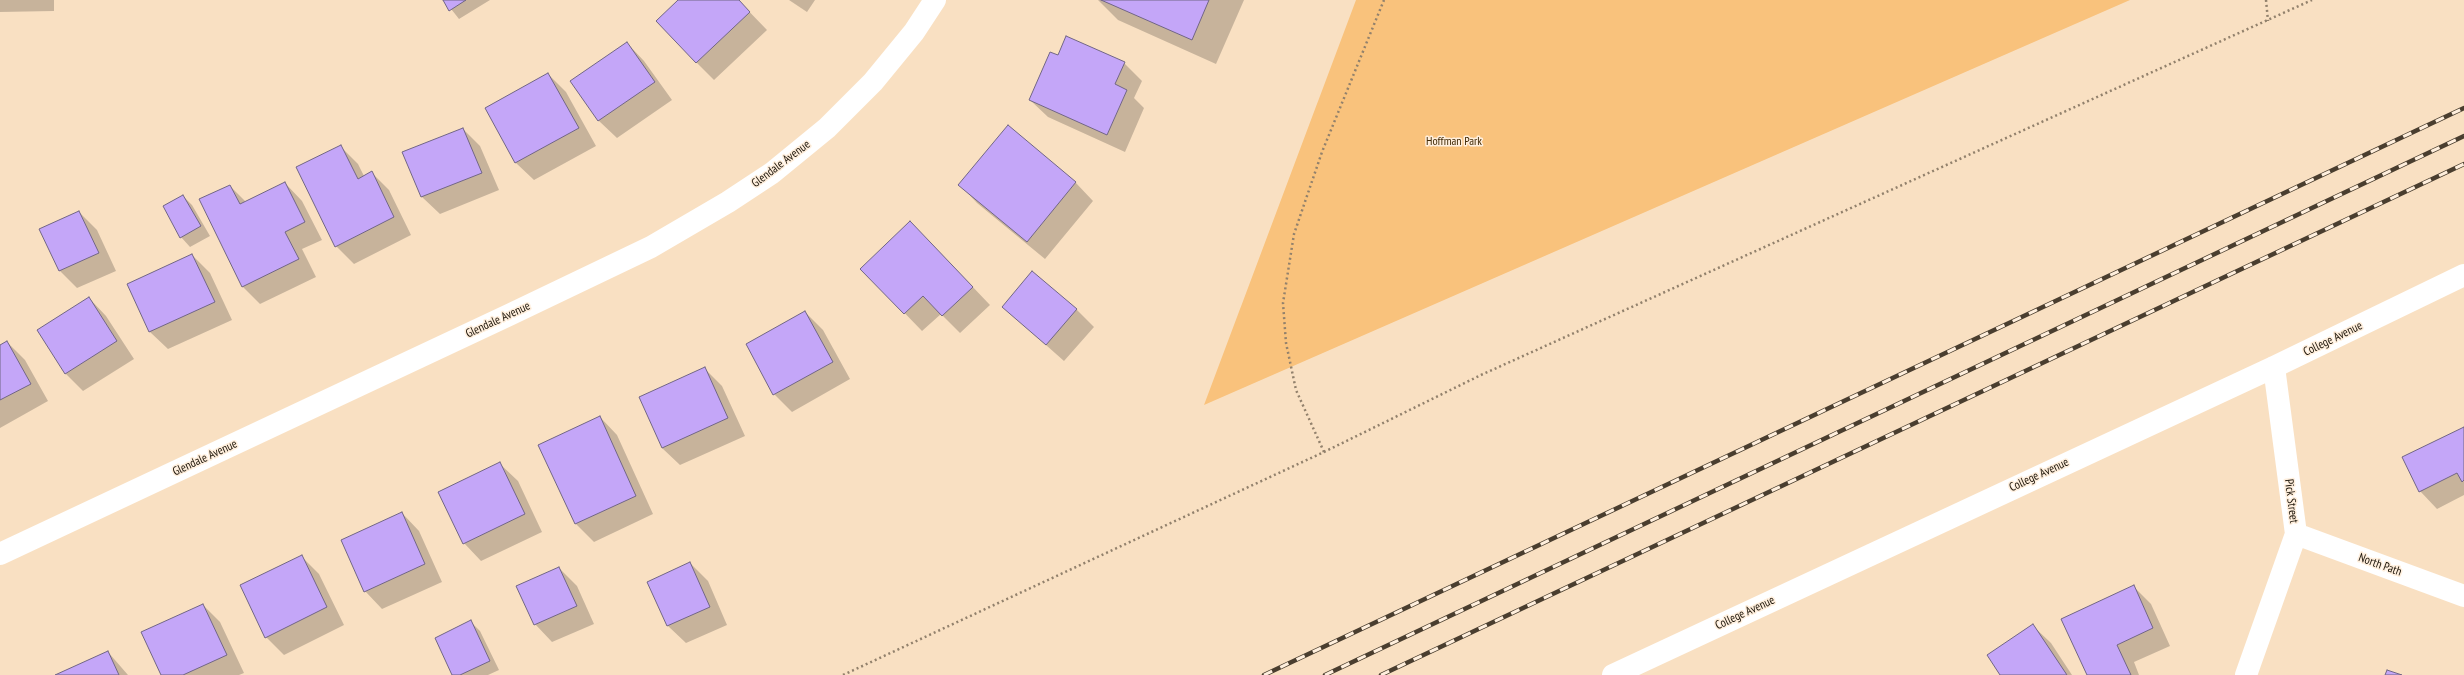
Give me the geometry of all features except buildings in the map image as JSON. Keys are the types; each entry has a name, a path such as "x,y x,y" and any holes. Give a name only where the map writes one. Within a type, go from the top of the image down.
{"street":[{"name":"Glendale Avenue","path":"0,554 509,316 650,247 728,202 772,172 827,128 873,82 914,32 935,0"},
{"name":"College Avenue","path":"1613,675 2274,367 2464,275"},
{"name":"Pick Street","path":"2246,675 2296,534 2274,367"},
{"name":"North Path","path":"2296,534 2464,596"}],"path":[{"path":"1324,452 1296,390 1286,343 1283,303 1294,234 1322,152 1384,0"},
{"path":"2266,0 2268,21"},
{"path":"843,675 1324,452 1481,375 2312,0"}],"green space":[{"name":"Hoffman Park","path":"1356,0 2130,0 1204,405"}],"railway":[{"path":"1264,675 2464,108"},
{"path":"1325,675 2464,136"},
{"path":"1381,675 2464,164"}]}
